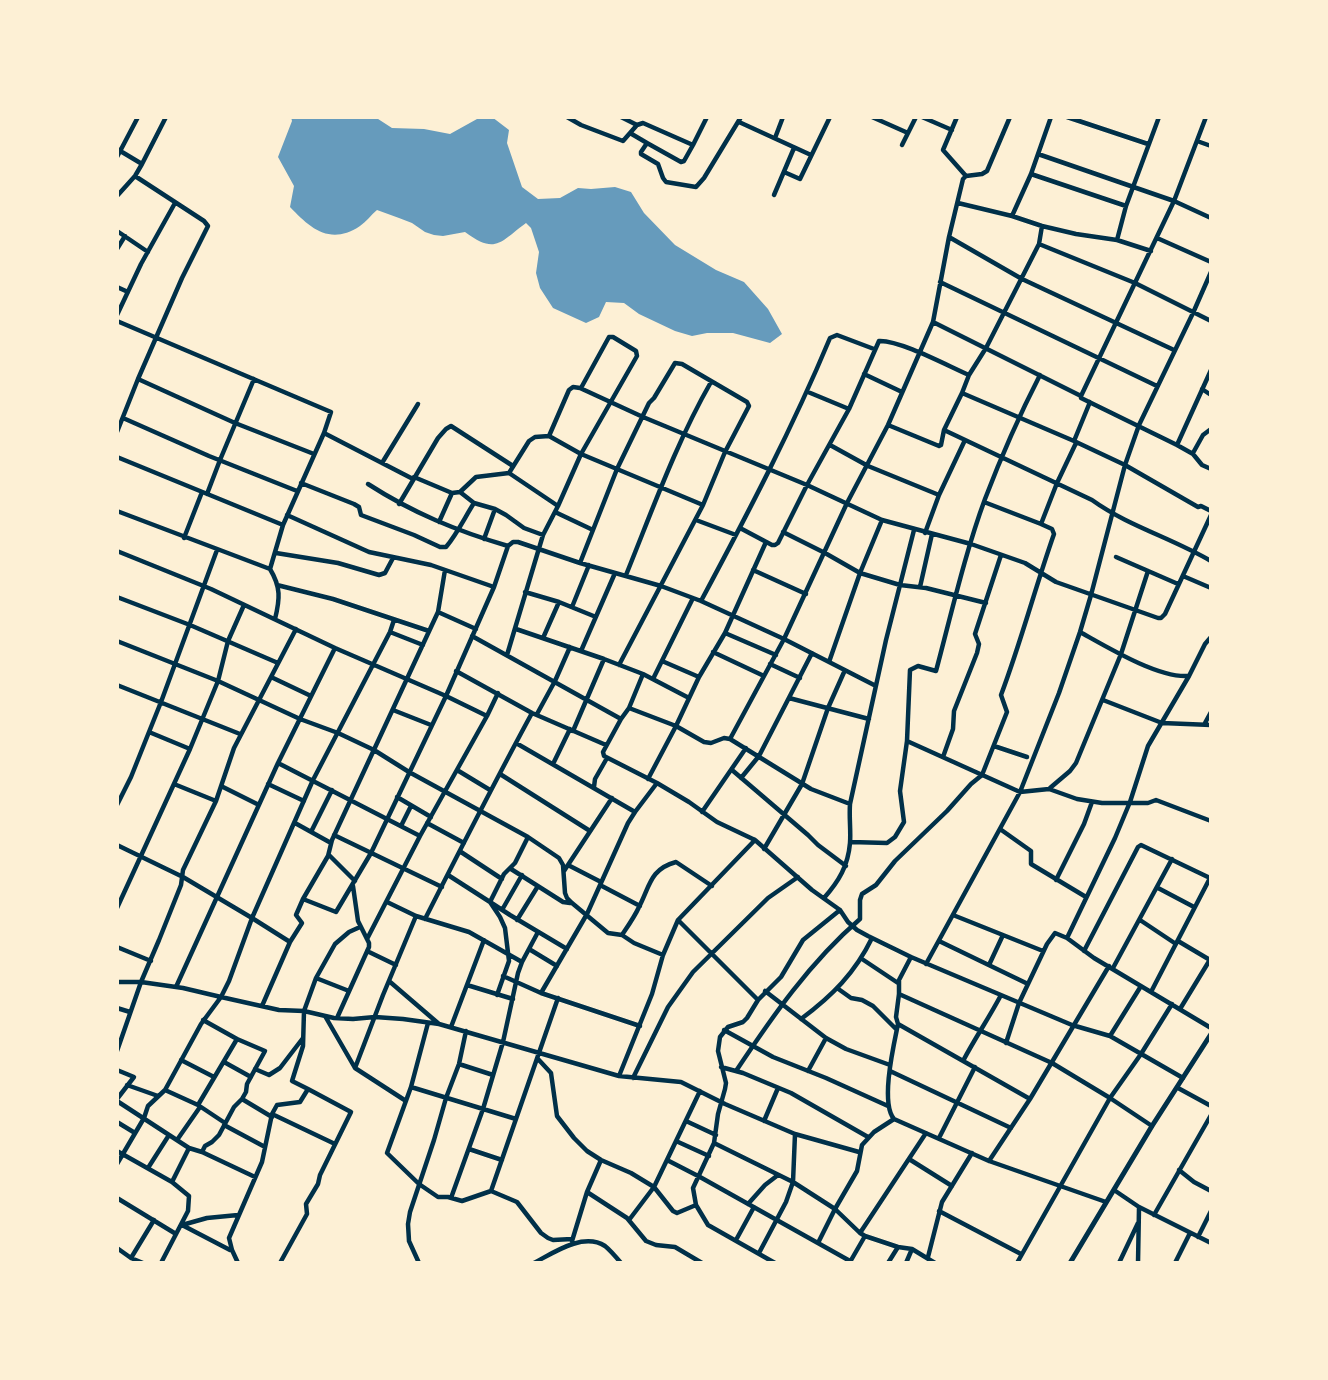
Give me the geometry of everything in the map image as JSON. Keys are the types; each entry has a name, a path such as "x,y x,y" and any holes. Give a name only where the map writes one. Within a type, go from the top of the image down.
{"street":[{"path":"117,157 138,117"},
{"path":"117,196 135,176 166,117"},
{"path":"567,117 623,141 637,125 643,124 693,145"},
{"path":"621,117 637,125"},
{"path":"630,134 681,162 707,117"},
{"path":"775,138 783,117"},
{"path":"784,172 800,179 830,117"},
{"path":"872,117 908,133"},
{"path":"902,145 916,117"},
{"path":"922,117 952,130"},
{"path":"957,117 943,152 966,176"},
{"path":"730,739 784,639 921,353 933,322 948,237 963,179 987,172 1010,117"},
{"path":"1012,216 1031,174 1050,119 1040,117"},
{"path":"1067,117 1148,144"},
{"path":"1117,240 1126,206 1159,117"},
{"path":"1081,396 1174,201 1206,117"},
{"path":"647,143 640,152 658,164 666,181 696,187 740,120 811,155"},
{"path":"1197,141 1211,146"},
{"path":"774,195 794,148"},
{"path":"119,150 142,164"},
{"path":"1038,154 1174,201 1211,218"},
{"path":"1031,174 1126,206"},
{"path":"117,432 182,278 208,226 135,176"},
{"path":"117,315 175,203"},
{"path":"958,203 1076,234 1117,240 1151,251"},
{"path":"888,425 939,446 969,375 986,348 1039,244 1042,226"},
{"path":"117,230 148,252"},
{"path":"117,249 125,236"},
{"path":"948,237 1021,279 1174,350"},
{"path":"1157,238 1211,262"},
{"path":"1039,244 1135,283 1211,321"},
{"path":"926,964 1020,792 1080,632 1125,466 1139,425 1211,272"},
{"path":"940,282 1157,386"},
{"path":"117,287 128,292"},
{"path":"117,321 331,412 283,525 270,569 280,601 275,619"},
{"path":"933,322 1177,445 1211,469"},
{"path":"701,601 770,470 808,392 830,338 837,335 874,349"},
{"path":"507,655 543,536 581,454 637,354 609,337 580,388"},
{"path":"740,528 766,542 775,545 778,543 849,409 879,341 921,353 969,375"},
{"path":"580,563 617,469 649,403 674,363 682,364 749,404 696,520 620,665"},
{"path":"1177,445 1211,370"},
{"path":"864,374 902,392"},
{"path":"850,842 887,843 895,837 904,822 900,791 907,741 910,670 918,666 936,671 984,502 1019,417 1040,375"},
{"path":"138,379 235,423 314,454"},
{"path":"184,537 254,379"},
{"path":"626,575 661,488 711,382"},
{"path":"549,436 569,390 573,387 580,388 882,520 971,544 1025,563 1056,582 1161,618 1211,513 1125,466 962,393"},
{"path":"1202,389 1211,395"},
{"path":"808,392 849,409"},
{"path":"1041,524 1090,402"},
{"path":"382,463 418,404"},
{"path":"121,419 297,491"},
{"path":"399,504 438,438 451,426 513,466"},
{"path":"1193,454 1203,435 1211,429"},
{"path":"944,430 1092,500 1113,515 1211,561"},
{"path":"324,433 413,478 452,494 460,492 476,477 509,473 558,506"},
{"path":"509,473 529,441 535,437 549,436 581,454 703,505"},
{"path":"925,533 939,495 965,440"},
{"path":"830,445 868,466 939,495"},
{"path":"117,457 283,525"},
{"path":"301,483 351,502 359,507 361,515 440,547 446,547 474,503"},
{"path":"368,484 399,504 439,522 508,546"},
{"path":"460,492 474,503 506,514 524,528 543,536"},
{"path":"439,522 452,494"},
{"path":"736,1071 804,976 860,919 862,894 876,885 895,861 982,775 1007,712 1001,695 1054,534 1052,529 984,502"},
{"path":"484,539 495,509"},
{"path":"117,511 270,569"},
{"path":"555,512 593,530"},
{"path":"287,516 358,549 445,570 494,587"},
{"path":"696,520 736,535"},
{"path":"829,662 882,520"},
{"path":"824,898 846,866 850,842 850,804 886,640 914,530"},
{"path":"783,532 860,573 900,585 920,587 986,603"},
{"path":"920,587 932,534"},
{"path":"303,899 336,912 354,883 446,696 494,587 508,546 513,542 626,575 701,601 876,686"},
{"path":"648,779 699,677 725,633 766,542"},
{"path":"117,805 161,702 217,550"},
{"path":"117,551 204,586 487,716"},
{"path":"275,553 338,563 379,575 385,573 393,558"},
{"path":"943,757 953,729 954,711 977,653 979,644 975,634 1001,555"},
{"path":"1116,557 1178,584"},
{"path":"572,607 589,565"},
{"path":"262,1006 290,942 302,923 296,916 303,899 328,856 334,835 438,612 445,570"},
{"path":"754,570 806,594"},
{"path":"1049,789 1076,763 1121,654 1148,571"},
{"path":"582,651 615,573"},
{"path":"1183,576 1211,588"},
{"path":"277,585 333,599 429,632"},
{"path":"525,592 596,617"},
{"path":"117,597 278,663"},
{"path":"653,679 693,598"},
{"path":"543,638 559,602"},
{"path":"117,908 190,750 218,681 228,641 244,606"},
{"path":"438,612 476,629"},
{"path":"117,1164 144,1118 148,1106 165,1090 203,1020 221,997 252,918 313,780 394,620"},
{"path":"117,1051 183,877 183,870 216,801 240,735 296,629"},
{"path":"516,629 643,674 689,698"},
{"path":"390,632 423,645"},
{"path":"1080,632 1164,673 1178,677 1189,676"},
{"path":"725,633 776,655"},
{"path":"472,636 621,719"},
{"path":"1067,938 1115,838 1148,746 1211,637"},
{"path":"117,641 218,681 374,750 528,837 559,858 564,872 565,892 572,903 608,933 622,935 663,955"},
{"path":"425,919 490,790 555,681 569,647"},
{"path":"176,987 268,784 335,648"},
{"path":"713,652 764,676"},
{"path":"741,778 759,756 812,653"},
{"path":"553,764 604,659"},
{"path":"662,660 699,677"},
{"path":"770,664 800,678"},
{"path":"764,849 802,784 828,708 845,670"},
{"path":"456,671 534,713 606,745"},
{"path":"643,674 629,708 606,745 603,754 607,758 657,783 730,829 755,840 840,910 852,926 872,938 926,964 1072,1025 1110,1036 1184,1078"},
{"path":"271,677 311,696"},
{"path":"117,685 240,735"},
{"path":"367,939 498,693"},
{"path":"789,698 869,719"},
{"path":"1102,700 1161,723 1208,724 1211,712"},
{"path":"629,708 676,726 704,742 730,739 811,789 850,804"},
{"path":"393,710 431,725"},
{"path":"149,732 190,750"},
{"path":"907,741 1020,792 1049,789 1092,802 1147,803 1156,800 1211,821"},
{"path":"516,743 635,812"},
{"path":"994,747 1027,757"},
{"path":"702,812 746,748"},
{"path":"594,787 595,779 607,758"},
{"path":"278,764 420,836"},
{"path":"732,769 818,845 846,866"},
{"path":"457,771 490,790"},
{"path":"500,774 590,831"},
{"path":"541,993 587,914 635,812 657,783"},
{"path":"174,784 216,801"},
{"path":"268,784 304,801"},
{"path":"220,786 259,805"},
{"path":"311,832 332,790"},
{"path":"397,797 431,817"},
{"path":"564,872 611,799"},
{"path":"1056,880 1092,802"},
{"path":"401,826 411,806"},
{"path":"295,822 331,843"},
{"path":"427,823 464,843"},
{"path":"1000,829 1031,851 1031,864 1086,897"},
{"path":"334,835 442,887"},
{"path":"490,902 528,837"},
{"path":"619,1076 678,920 755,840"},
{"path":"117,845 183,877 290,942"},
{"path":"1084,951 1138,847 1144,845 1210,878 1152,992"},
{"path":"461,852 502,879"},
{"path":"328,856 354,883 360,928 369,943 337,1018"},
{"path":"989,1161 1140,920 1172,859"},
{"path":"622,935 640,906 647,886 665,865 676,862 712,886"},
{"path":"568,865 640,906"},
{"path":"511,869 563,902 572,903"},
{"path":"448,875 567,949"},
{"path":"502,910 522,876"},
{"path":"633,1078 668,1007 694,972 768,898 798,877"},
{"path":"517,920 538,886"},
{"path":"1158,888 1194,907"},
{"path":"387,902 416,916 469,932 522,962"},
{"path":"490,902 505,928 509,954 497,995"},
{"path":"775,1263 708,1224 696,1205 695,1182 700,1177 714,1143 726,1083 718,1051 720,1037 728,1027 743,1022 765,991 781,977 803,940 840,910"},
{"path":"953,915 1044,951"},
{"path":"355,1069 416,916"},
{"path":"678,920 758,1000"},
{"path":"1140,920 1211,959 1180,1009"},
{"path":"280,1263 307,1214 306,1204 351,1112 292,1081 303,1046 304,1011 316,978 335,944 349,932 360,928"},
{"path":"451,1198 503,1042 522,962 538,932"},
{"path":"1006,1043 1019,1003 1051,936 1055,933 1211,1028"},
{"path":"989,965 1003,934"},
{"path":"801,1019 837,988 862,959 872,938"},
{"path":"451,1027 484,940"},
{"path":"939,941 1028,984"},
{"path":"117,947 151,961"},
{"path":"529,949 557,966"},
{"path":"367,951 396,965"},
{"path":"911,957 898,983 897,1026 890,1068 890,1114 894,1119 989,1161 1106,1202"},
{"path":"862,959 898,983"},
{"path":"503,976 541,993 640,1026"},
{"path":"316,978 349,991"},
{"path":"390,981 439,1024"},
{"path":"117,982 176,987 279,1010 304,1011 337,1018 375,1017 439,1024 503,1042 539,1056 619,1076 681,1082 795,1134 859,1152"},
{"path":"467,985 513,999"},
{"path":"1110,1036 1141,986"},
{"path":"837,988 851,998 873,1006 897,1026 1030,1099"},
{"path":"765,991 826,1038 1011,1128"},
{"path":"899,994 1052,1063 1152,1126"},
{"path":"963,1061 1001,995"},
{"path":"491,1191 558,998"},
{"path":"1018,1263 1110,1098 1172,1004"},
{"path":"117,1008 131,1012"},
{"path":"325,1016 355,1069 406,1101"},
{"path":"202,1152 205,1146 219,1135 234,1107 242,1099 265,1051 203,1020"},
{"path":"428,1023 411,1087 387,1153 419,1184 438,1197 462,1201 491,1191 517,1202 548,1238 571,1242 590,1241 604,1246 621,1263"},
{"path":"724,1030 773,1057 888,1105"},
{"path":"419,1263 409,1241 408,1224 459,1064 466,1031"},
{"path":"1070,1263 1211,1034"},
{"path":"255,1069 269,1075 280,1068 304,1037"},
{"path":"808,1071 826,1038"},
{"path":"177,1140 237,1039"},
{"path":"539,1056 551,1073 557,1116 587,1151 654,1187 677,1213 696,1205"},
{"path":"181,1060 214,1077"},
{"path":"223,1062 251,1077"},
{"path":"459,1064 493,1075"},
{"path":"721,1067 805,1099 868,1137"},
{"path":"939,1138 975,1067"},
{"path":"117,1070 134,1077 117,1100 189,1148 255,1177"},
{"path":"128,1085 159,1096"},
{"path":"411,1087 516,1119"},
{"path":"765,1121 778,1088"},
{"path":"1178,1088 1211,1106"},
{"path":"239,1263 229,1238 262,1162 272,1115 277,1105 300,1102 308,1089"},
{"path":"165,1090 199,1106 265,1147"},
{"path":"629,1220 654,1187 701,1091"},
{"path":"242,1099 335,1144"},
{"path":"1154,1214 1211,1115"},
{"path":"818,1242 857,1171 862,1145 868,1137 894,1119"},
{"path":"686,1121 716,1135"},
{"path":"117,1122 135,1133"},
{"path":"667,1160 850,1262 863,1234 926,1133"},
{"path":"758,1254 786,1202 793,1182 795,1134"},
{"path":"148,1168 169,1135"},
{"path":"676,1142 709,1156"},
{"path":"714,1143 793,1182 835,1209 863,1234 898,1247 912,1249 935,1263"},
{"path":"172,1182 189,1148"},
{"path":"469,1149 502,1160"},
{"path":"117,1151 172,1182 189,1196 188,1211 161,1263"},
{"path":"928,1258 939,1211 972,1153"},
{"path":"909,1159 952,1186"},
{"path":"534,1263 571,1242 587,1192 601,1160"},
{"path":"1180,1170 1211,1191"},
{"path":"736,1240 751,1205 765,1185 778,1175"},
{"path":"1114,1190 1139,1207 1211,1243"},
{"path":"587,1192 629,1220 650,1243 670,1246 702,1263"},
{"path":"117,1198 176,1234"},
{"path":"1139,1207 1139,1262"},
{"path":"939,1211 1021,1254"},
{"path":"1198,1237 1211,1211"},
{"path":"181,1225 206,1218 239,1215"},
{"path":"131,1258 154,1220"},
{"path":"1119,1263 1139,1222"},
{"path":"181,1225 232,1250"},
{"path":"1175,1263 1190,1233"},
{"path":"888,1263 898,1247"},
{"path":"117,1248 143,1263"},
{"path":"906,1263 912,1249"}],"water":[{"path":"291,117 375,117 392,128 424,129 450,134 477,119 492,117 509,130 507,143 522,187 538,199 560,198 578,188 615,187 631,192 644,213 675,245 716,270 744,282 768,309 782,334 770,343 733,333 692,336 639,314 624,303 606,302 599,317 586,323 553,308 540,288 536,273 539,252 531,228 526,223 503,240 491,244 475,239 465,232 434,235 412,223 377,210 349,232 321,232 305,222 290,207 294,186 278,157 292,121"}]}
